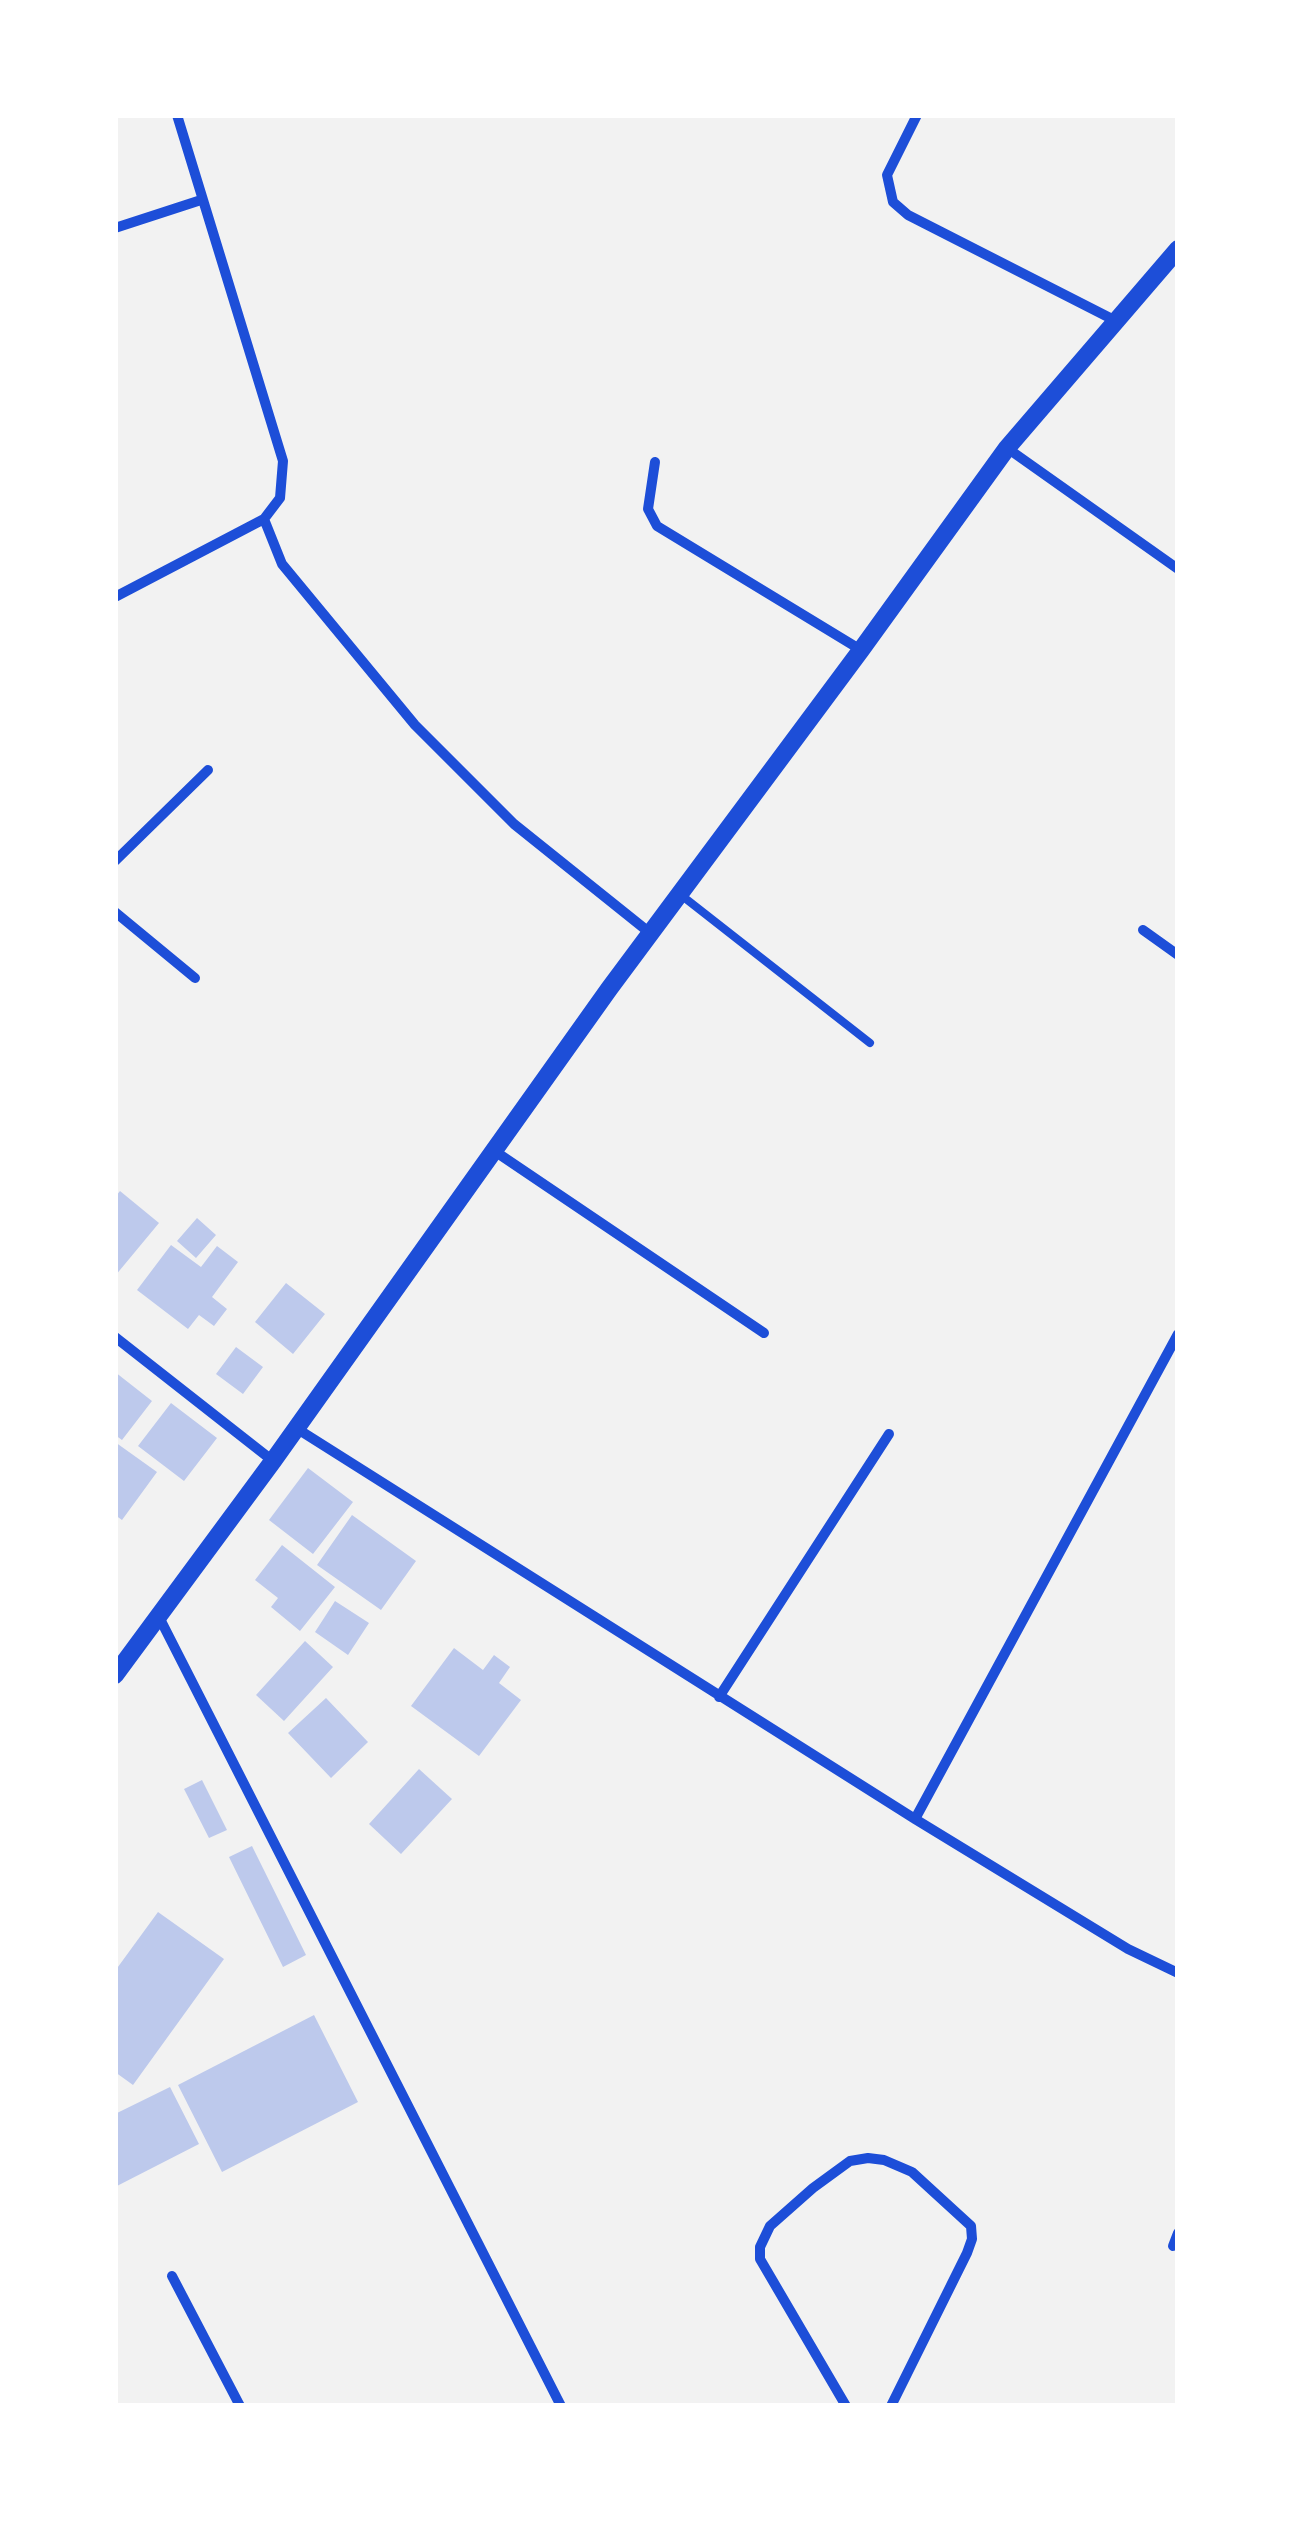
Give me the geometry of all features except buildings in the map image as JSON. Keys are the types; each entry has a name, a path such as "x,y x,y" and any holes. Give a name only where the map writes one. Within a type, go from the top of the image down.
{"street":[{"path":"115,597 264,519 280,498 283,461 177,115"},
{"path":"917,115 888,175 893,202 908,216 1116,322"},
{"path":"115,228 201,200"},
{"path":"115,1675 650,933 1007,448 1178,249"},
{"path":"1007,448 1178,569"},
{"path":"655,462 648,508 657,526 862,650"},
{"path":"264,519 282,564 415,725 514,824 650,933"},
{"path":"115,860 208,770"},
{"path":"115,912 195,978"},
{"path":"1143,930 1178,955"},
{"path":"493,1150 764,1333"},
{"path":"916,1820 1178,1334"},
{"path":"115,1338 273,1460"},
{"path":"295,1428 916,1820 1178,1974"},
{"path":"719,1697 890,1434"},
{"path":"158,1616 561,2406"},
{"path":"846,2406 760,2259 760,2247 770,2226 813,2188 850,2162 868,2158 912,2172 971,2226 967,2253 891,2406"},
{"path":"1173,2246 1178,2233"},
{"path":"172,2276 240,2406"}],"lane":[{"path":"681,895 870,1043"}]}
